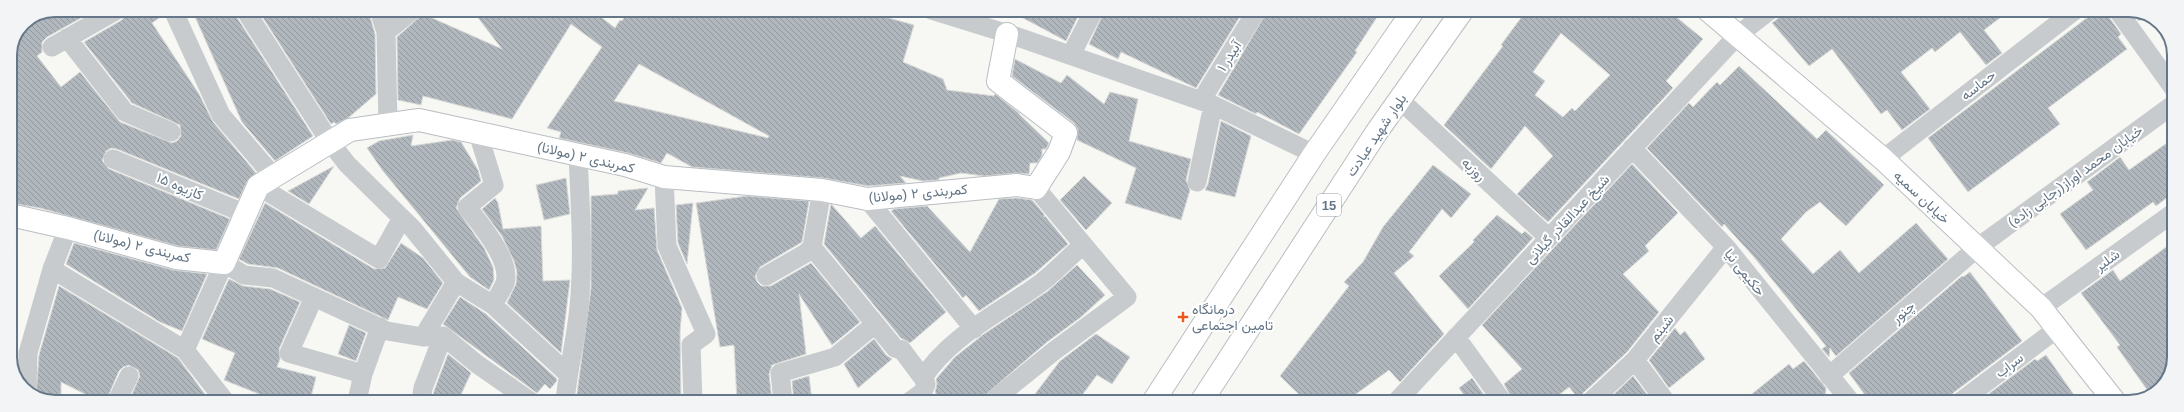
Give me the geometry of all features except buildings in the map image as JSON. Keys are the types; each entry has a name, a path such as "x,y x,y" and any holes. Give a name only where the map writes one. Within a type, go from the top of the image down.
{"street":[{"path":"105,17 59,43 125,112 170,132"},
{"path":"176,17 221,115 266,181 379,259 402,218"},
{"path":"250,17 330,142 347,164 402,218 456,282 493,304 567,373"},
{"path":"381,17 386,32 388,124"},
{"path":"386,32 404,17"},
{"path":"953,17 1071,55 1207,103 1314,154"},
{"path":"1071,55 1090,17"},
{"name":"آبیدر ۱","path":"1207,103 1253,17"},
{"path":"1158,395 1314,154 1408,17"},
{"name":"بلوار شهید عبادت","path":"1206,395 1400,100 1458,17"},
{"name":"خیابان سمیه","path":"1716,17 1883,159 2041,308 2110,395"},
{"name":"شیخ عبدالقادر گیلانی","path":"1402,395 1738,35 1761,17"},
{"name":"حماسه","path":"1883,159 2066,17"},
{"path":"2122,17 2167,79"},
{"path":"1000,395 1054,351 1127,297 1036,188 1059,152 1066,133 998,81 1007,34"},
{"name":"روزبه","path":"1400,100 1549,238"},
{"path":"1197,182 1207,103"},
{"name":"خیابان محمد اوراز(رجایی زاده)","path":"1977,248 2167,109"},
{"name":"کمربندی ۲ (مولانا)","path":"266,181 350,130 419,120 578,154 625,165 664,177 822,190 867,199 1017,185 1036,188"},
{"path":"478,133 494,185 467,206 494,243 504,268 505,282 493,304"},
{"name":"حکیمی نیا","path":"1632,148 1726,247 1843,395"},
{"path":"565,395 567,373 579,309 582,252 578,154"},
{"name":"کازیوه ۱۵","path":"114,159 246,214"},
{"path":"664,177 667,246 706,334 691,345 693,395"},
{"path":"185,350 246,214 266,181"},
{"path":"766,276 806,253 812,247 822,190"},
{"path":"867,199 974,329"},
{"name":"کمربندی ۲ (مولانا)","path":"17,217 68,228 176,258 224,263"},
{"name":"شلیر","path":"2041,308 2167,217"},
{"path":"27,383 28,353 52,269 68,228"},
{"path":"921,393 933,362 974,329 1042,282 1083,245"},
{"path":"812,247 895,348 902,350 921,393"},
{"name":"شبنم","path":"1598,395 1635,360 1726,247"},
{"name":"چنور","path":"1829,376 1977,248"},
{"path":"224,263 244,275 273,278 388,331 423,337 443,336 477,364 521,395"},
{"path":"52,269 185,350 220,395"},
{"path":"423,337 456,282"},
{"path":"314,297 289,353 363,374"},
{"path":"782,395 780,373 835,357 876,324"},
{"path":"358,395 363,374 380,327"},
{"name":"سراب","path":"1969,395 2058,328"},
{"path":"422,395 423,388 443,336"},
{"path":"1456,337 1498,395"},
{"path":"1635,360 1661,395"},
{"path":"120,395 129,376"}],"place":[{"name":"درمانگاه تامین اجتماعی","path":"1183,317"}]}
